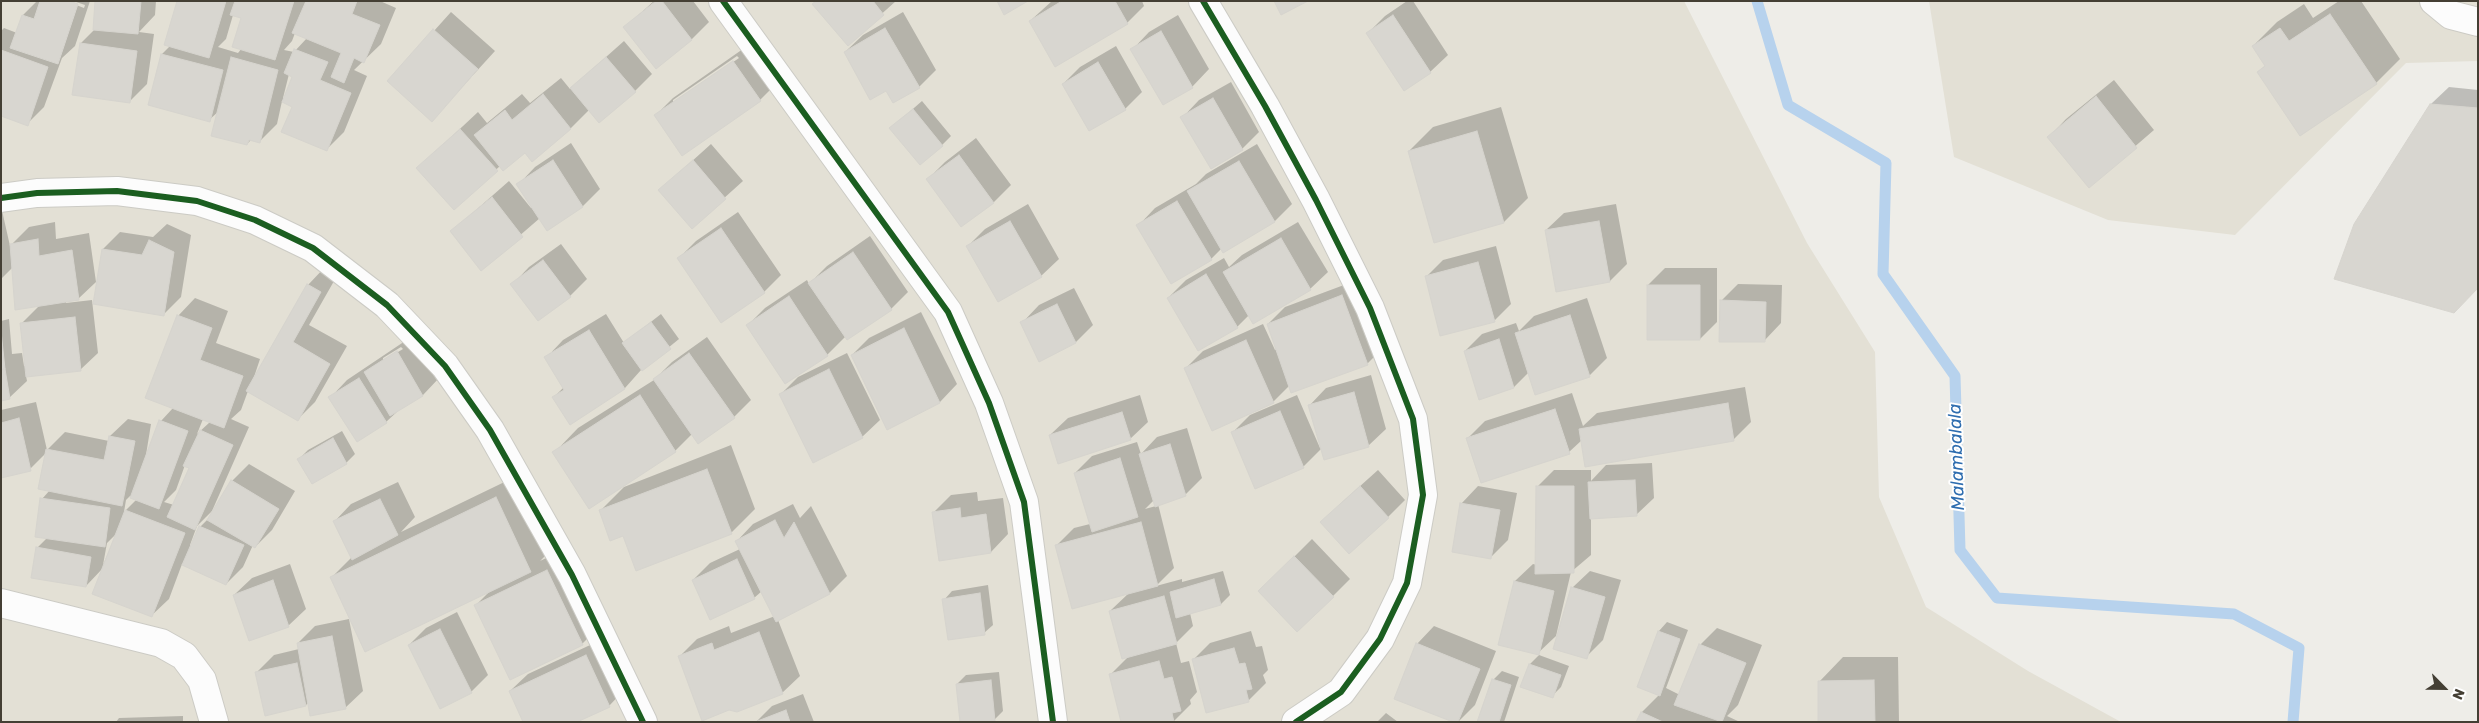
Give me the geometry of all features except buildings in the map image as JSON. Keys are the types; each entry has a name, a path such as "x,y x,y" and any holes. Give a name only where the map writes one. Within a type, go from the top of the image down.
{"street":[{"path":"723,1 948,312 989,402 1024,502 1053,722"},
{"path":"1203,1 1288,148 1370,308 1413,419 1423,495 1407,582 1380,639 1341,692 1296,722"},
{"path":"2434,1 2451,15 2478,22"},
{"path":"1,198 37,193 117,191 197,201 255,220 313,248 388,305 445,366 490,430 572,575 643,722"},
{"path":"1,603 161,643 184,656 202,680 214,722"}],"shaded area":[{"path":"1,1 1684,1 1807,243 1875,352 1879,497 1926,607 2028,671 2121,722 1,722"},
{"path":"1929,1 2478,1 2478,61 2406,63 2235,235 2108,220 1954,157"}],"waterway":[{"name":"Malambalala","path":"1757,1 1788,105 1886,163 1883,274 1955,376 1960,550 1997,598 2234,614 2299,648 2293,722"}],"cycle path":[{"path":"723,1 948,312 989,403 1024,502 1053,722"},
{"path":"1203,1 1265,106 1316,200 1370,308 1413,419 1423,495 1407,583 1380,639 1341,692 1296,722"},
{"path":"1,198 37,193 117,191 197,201 255,220 313,248 387,305 445,366 490,430 572,575 643,722"}]}
